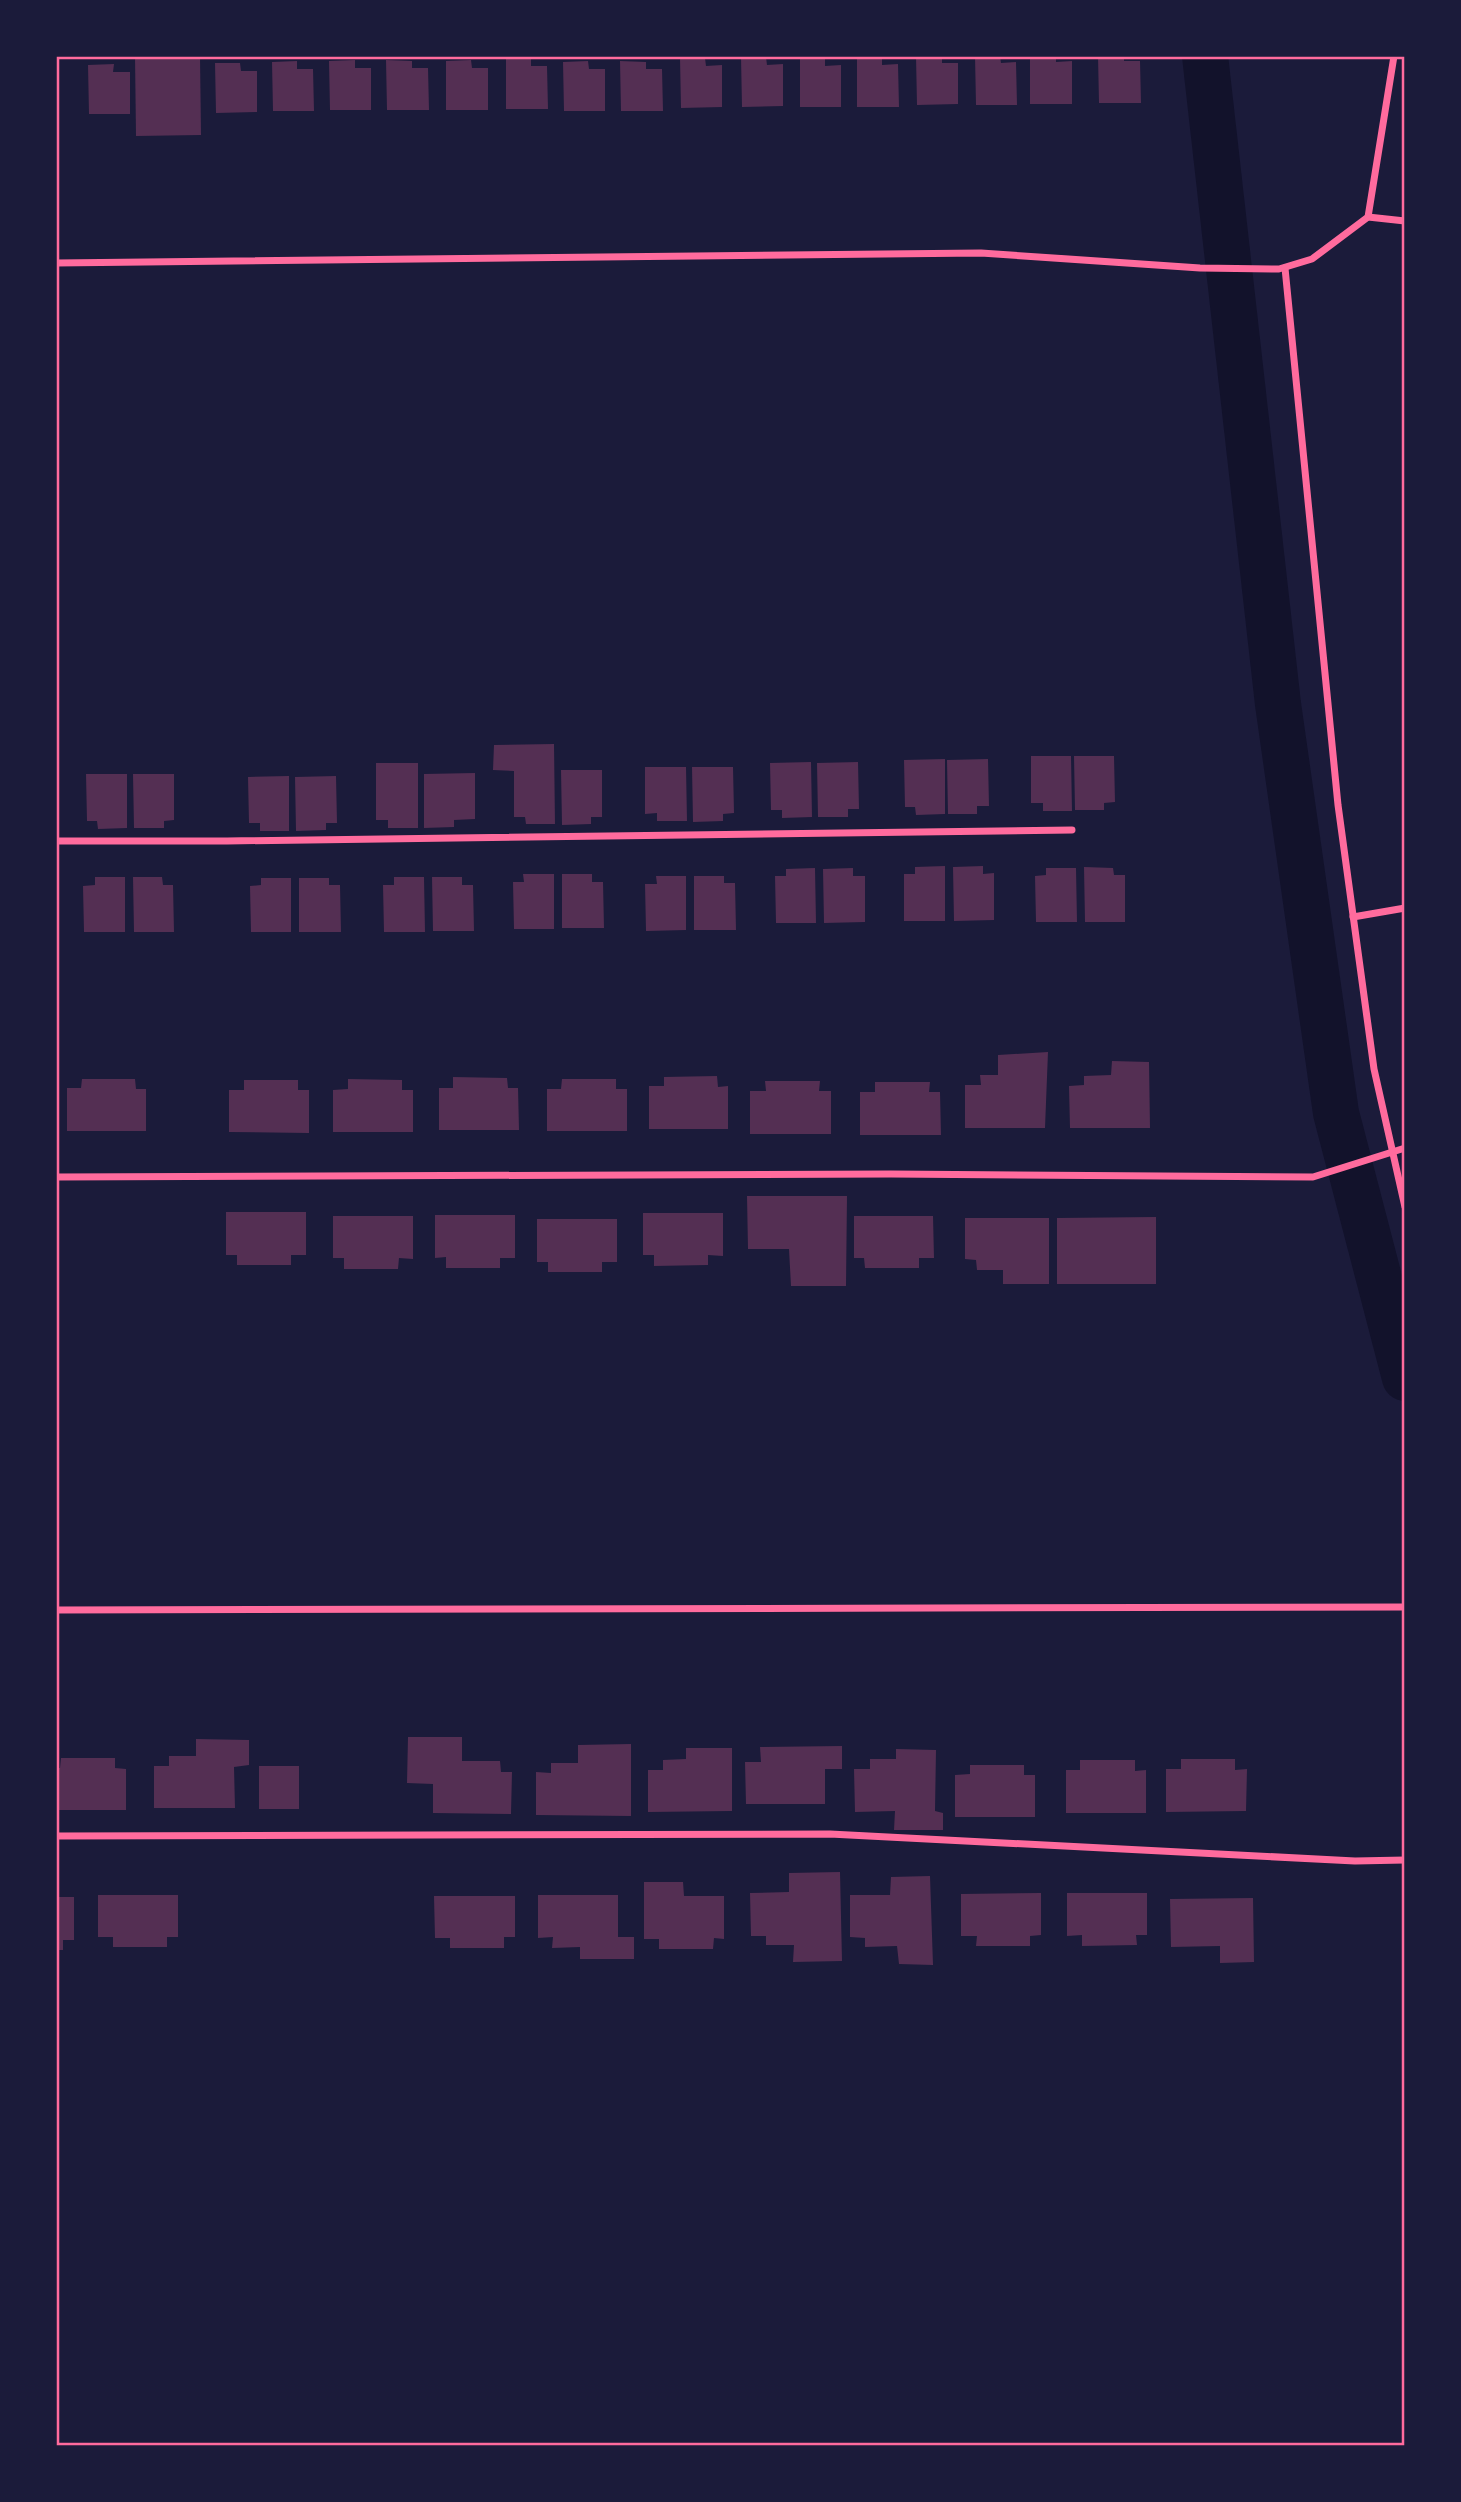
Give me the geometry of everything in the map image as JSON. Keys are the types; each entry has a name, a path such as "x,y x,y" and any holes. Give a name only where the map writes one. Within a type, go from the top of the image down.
{"street":[{"path":"1368,217 1394,56"},
{"path":"56,263 981,253 1200,268 1282,268 1312,259 1368,217 1405,221"},
{"path":"1282,268 1338,805 1374,1069 1390,1153 1405,1208"},
{"path":"56,841 1072,830"},
{"path":"1353,917 1405,908"},
{"path":"56,1177 891,1174 1313,1177 1405,1148"},
{"path":"56,1611 1405,1607"},
{"path":"56,1836 830,1835 1355,1861 1405,1860"}],"building":[{"path":"135,56 200,56 201,135 136,136"},
{"path":"916,56 942,56 942,63 958,63 958,104 917,105"},
{"path":"975,56 1000,56 1001,63 1016,62 1017,105 976,105"},
{"path":"1030,56 1056,56 1056,62 1072,61 1072,104 1030,104"},
{"path":"1098,56 1124,56 1124,61 1140,61 1141,103 1099,103"},
{"path":"741,57 766,57 767,65 783,64 783,106 742,107"},
{"path":"800,57 825,58 825,66 841,65 841,107 800,107"},
{"path":"857,57 882,57 882,65 898,64 899,107 857,107"},
{"path":"531,58 531,66 547,66 548,109 506,109 506,59"},
{"path":"680,58 705,58 706,66 722,65 722,107 681,108"},
{"path":"355,60 355,68 371,68 371,110 330,110 329,61"},
{"path":"386,60 412,61 412,68 428,68 429,110 387,110"},
{"path":"471,60 472,68 488,68 488,110 446,110 446,61"},
{"path":"297,61 297,69 313,69 314,111 273,111 272,62"},
{"path":"588,61 589,69 605,69 605,111 564,111 563,62"},
{"path":"620,61 646,62 646,69 662,69 663,111 621,111"},
{"path":"215,63 240,63 241,71 257,71 257,112 216,113"},
{"path":"114,64 113,72 130,72 130,114 89,114 88,65"},
{"path":"554,744 555,824 526,824 525,817 514,817 514,771 493,770 494,745"},
{"path":"1031,756 1071,756 1072,811 1043,811 1043,803 1031,803"},
{"path":"1074,756 1114,756 1115,802 1104,803 1104,810 1075,810"},
{"path":"945,759 945,814 916,815 915,807 905,807 904,760"},
{"path":"988,759 989,806 977,806 977,814 948,814 947,760"},
{"path":"811,762 812,817 782,818 782,810 771,810 770,763"},
{"path":"858,762 859,809 848,809 848,817 818,817 817,763"},
{"path":"376,763 418,763 418,828 388,828 388,820 376,820"},
{"path":"645,767 686,767 687,821 657,821 657,813 645,814"},
{"path":"692,767 733,767 734,813 723,814 723,821 693,822"},
{"path":"561,770 602,770 602,817 591,817 591,824 562,825"},
{"path":"475,773 475,819 454,820 454,827 424,828 424,774"},
{"path":"86,774 127,774 127,828 98,829 97,821 87,821"},
{"path":"133,774 174,774 174,820 164,821 164,828 134,828"},
{"path":"289,776 289,831 260,831 260,823 249,823 248,777"},
{"path":"336,776 337,823 326,823 326,830 296,831 295,777"},
{"path":"945,866 945,921 904,921 904,874 915,874 915,867"},
{"path":"983,866 983,874 994,873 994,920 954,921 953,867"},
{"path":"1084,867 1113,868 1114,875 1125,875 1125,922 1085,922"},
{"path":"815,868 816,923 776,923 775,876 786,876 786,869"},
{"path":"853,868 853,876 865,876 865,922 824,923 823,869"},
{"path":"1046,868 1076,868 1077,922 1036,922 1035,876 1046,875"},
{"path":"523,874 554,874 554,929 514,929 513,882 524,882"},
{"path":"562,874 592,874 592,882 603,882 604,928 562,928"},
{"path":"656,876 686,876 686,930 646,931 645,884 657,884"},
{"path":"694,876 724,876 724,883 735,883 736,930 694,930"},
{"path":"95,877 125,877 125,932 84,932 83,886 95,885"},
{"path":"133,877 162,877 163,885 173,885 174,932 134,932"},
{"path":"394,877 424,877 425,932 384,932 383,885 394,885"},
{"path":"432,877 462,877 462,885 473,885 474,931 433,931"},
{"path":"261,878 291,878 291,932 251,932 250,886 261,885"},
{"path":"299,878 329,878 329,885 340,885 341,932 299,932"},
{"path":"1048,1052 1045,1128 965,1128 965,1085 981,1085 980,1075 998,1075 998,1055"},
{"path":"1112,1061 1149,1062 1150,1128 1070,1128 1069,1086 1084,1085 1084,1076 1111,1075"},
{"path":"717,1076 718,1087 728,1086 728,1129 649,1129 649,1086 664,1086 664,1077"},
{"path":"453,1077 507,1078 508,1088 518,1088 519,1130 439,1130 439,1088 453,1088"},
{"path":"82,1079 135,1079 136,1089 146,1089 146,1131 67,1131 67,1088 81,1088"},
{"path":"348,1079 402,1080 402,1090 413,1090 413,1132 333,1132 333,1090 348,1089"},
{"path":"562,1079 616,1079 616,1089 627,1089 627,1131 547,1131 547,1089 561,1089"},
{"path":"244,1080 298,1080 298,1090 309,1090 309,1133 229,1132 229,1090 244,1090"},
{"path":"765,1081 820,1081 819,1091 831,1091 831,1134 750,1134 750,1091 766,1091"},
{"path":"875,1082 930,1082 929,1092 940,1092 941,1135 860,1135 860,1092 875,1092"},
{"path":"747,1196 847,1196 846,1286 791,1286 789,1249 748,1249"},
{"path":"226,1212 306,1212 306,1255 291,1255 291,1265 237,1265 237,1255 226,1255"},
{"path":"643,1213 723,1213 723,1256 708,1255 708,1265 654,1266 654,1255 643,1255"},
{"path":"435,1215 515,1215 515,1258 500,1258 500,1268 446,1268 446,1257 435,1258"},
{"path":"333,1216 413,1216 413,1259 399,1258 398,1269 344,1269 344,1258 333,1258"},
{"path":"854,1216 933,1216 934,1258 919,1258 919,1268 865,1268 864,1258 854,1258"},
{"path":"1156,1217 1156,1284 1057,1284 1057,1218"},
{"path":"965,1218 1049,1218 1049,1284 1003,1284 1003,1270 977,1270 976,1260 965,1259"},
{"path":"537,1219 617,1219 617,1262 602,1262 602,1272 548,1272 548,1262 537,1262"},
{"path":"408,1737 462,1737 462,1761 500,1761 501,1772 512,1772 511,1814 433,1813 433,1784 407,1783"},
{"path":"196,1739 249,1740 249,1765 234,1767 235,1808 154,1808 154,1766 169,1766 169,1756 196,1756"},
{"path":"631,1744 631,1816 536,1815 536,1772 551,1773 551,1763 578,1763 578,1745"},
{"path":"842,1746 842,1769 825,1769 825,1804 746,1804 745,1762 761,1762 760,1747"},
{"path":"686,1748 732,1748 732,1811 648,1812 648,1770 663,1770 663,1760 686,1759"},
{"path":"896,1749 936,1750 935,1811 943,1813 943,1830 894,1830 895,1811 855,1812 854,1769 870,1769 870,1759 896,1759"},
{"path":"61,1758 115,1758 115,1768 126,1769 126,1810 56,1810 56,1768 60,1768"},
{"path":"1181,1759 1235,1759 1235,1770 1247,1769 1246,1811 1166,1812 1166,1769 1181,1769"},
{"path":"1080,1760 1135,1760 1135,1771 1146,1770 1146,1813 1066,1813 1066,1770 1080,1770"},
{"path":"970,1765 1024,1765 1024,1775 1035,1775 1035,1817 955,1817 955,1775 970,1774"},
{"path":"259,1766 299,1766 299,1809 259,1809"},
{"path":"840,1872 842,1961 793,1962 794,1945 766,1945 766,1936 751,1936 750,1893 789,1892 789,1873"},
{"path":"930,1876 933,1965 899,1964 897,1946 865,1947 865,1938 850,1937 850,1895 890,1895 891,1877"},
{"path":"644,1882 683,1882 684,1896 724,1896 724,1939 714,1938 713,1949 659,1949 659,1939 644,1939"},
{"path":"1041,1893 1041,1935 1030,1936 1030,1946 976,1946 977,1936 961,1936 961,1894"},
{"path":"1067,1893 1147,1893 1147,1935 1136,1935 1137,1945 1082,1946 1082,1935 1067,1936"},
{"path":"98,1895 178,1895 178,1937 167,1937 167,1947 113,1947 113,1937 98,1937"},
{"path":"538,1895 618,1895 618,1937 634,1937 634,1959 580,1959 580,1947 552,1948 553,1937 538,1938"},
{"path":"434,1896 515,1896 515,1937 504,1937 504,1948 450,1948 450,1938 435,1938"},
{"path":"56,1897 74,1897 74,1940 63,1940 63,1950 56,1950"},
{"path":"1253,1898 1254,1962 1220,1963 1220,1946 1171,1947 1170,1899"}],"waterway":[{"path":"1205,56 1278,704 1336,1113 1405,1378"}]}
